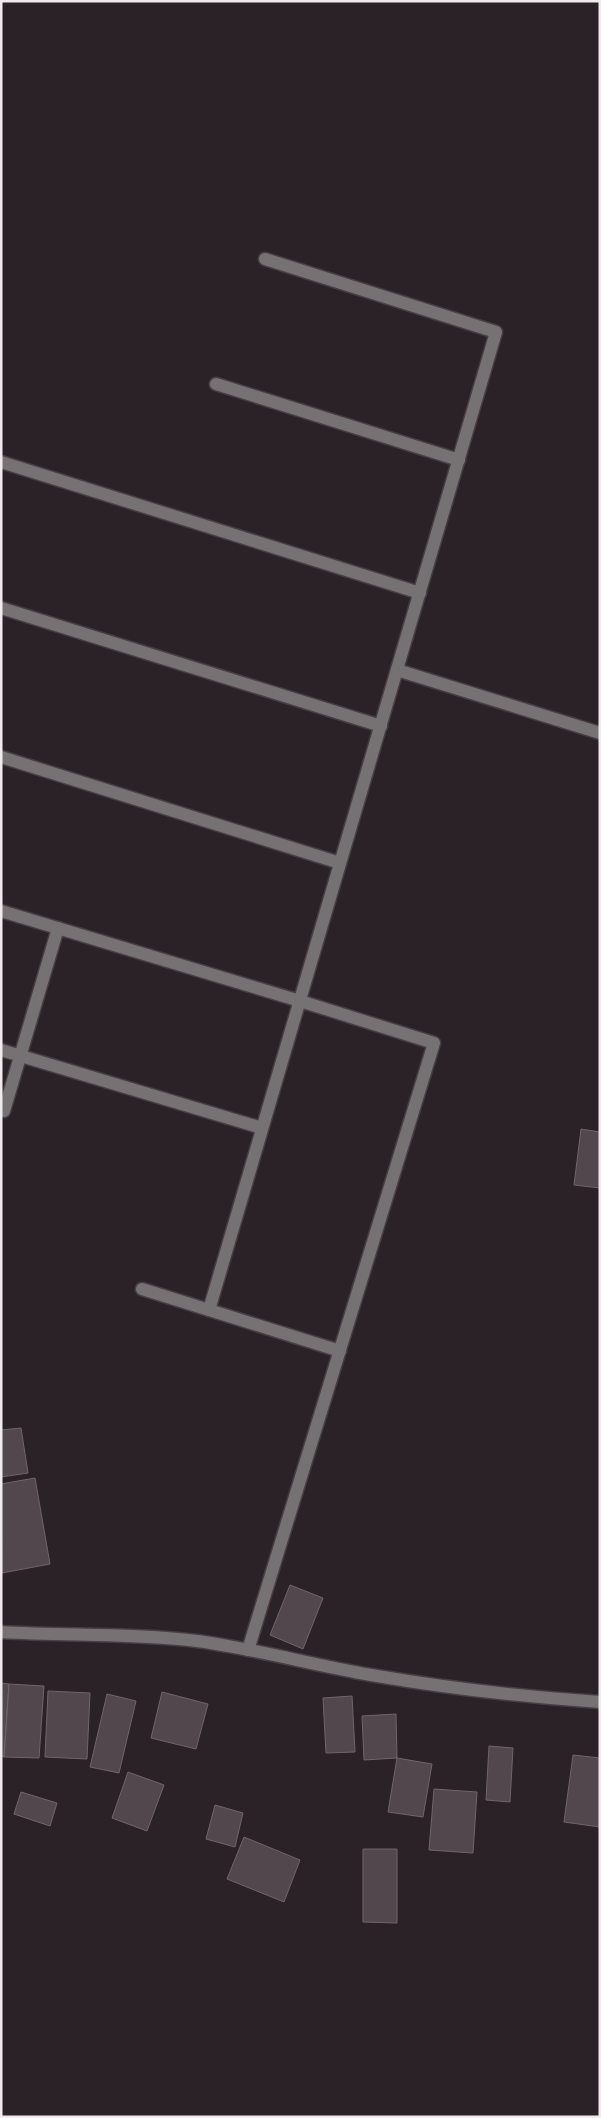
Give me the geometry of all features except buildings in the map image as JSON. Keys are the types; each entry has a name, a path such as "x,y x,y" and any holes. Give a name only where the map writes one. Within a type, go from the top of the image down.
{"street":[{"path":"209,1310 496,332 265,259"},
{"path":"216,384 459,460"},
{"path":"1,462 420,593"},
{"path":"1,608 381,726"},
{"path":"397,670 600,733"},
{"path":"1,757 340,863"},
{"path":"1,911 300,1001 434,1044 248,1650"},
{"path":"4,1111 58,928"},
{"path":"1,1050 262,1128"},
{"path":"142,1289 340,1351"},
{"path":"1,1632 113,1634 197,1641 370,1675 555,1699 600,1702"}]}
